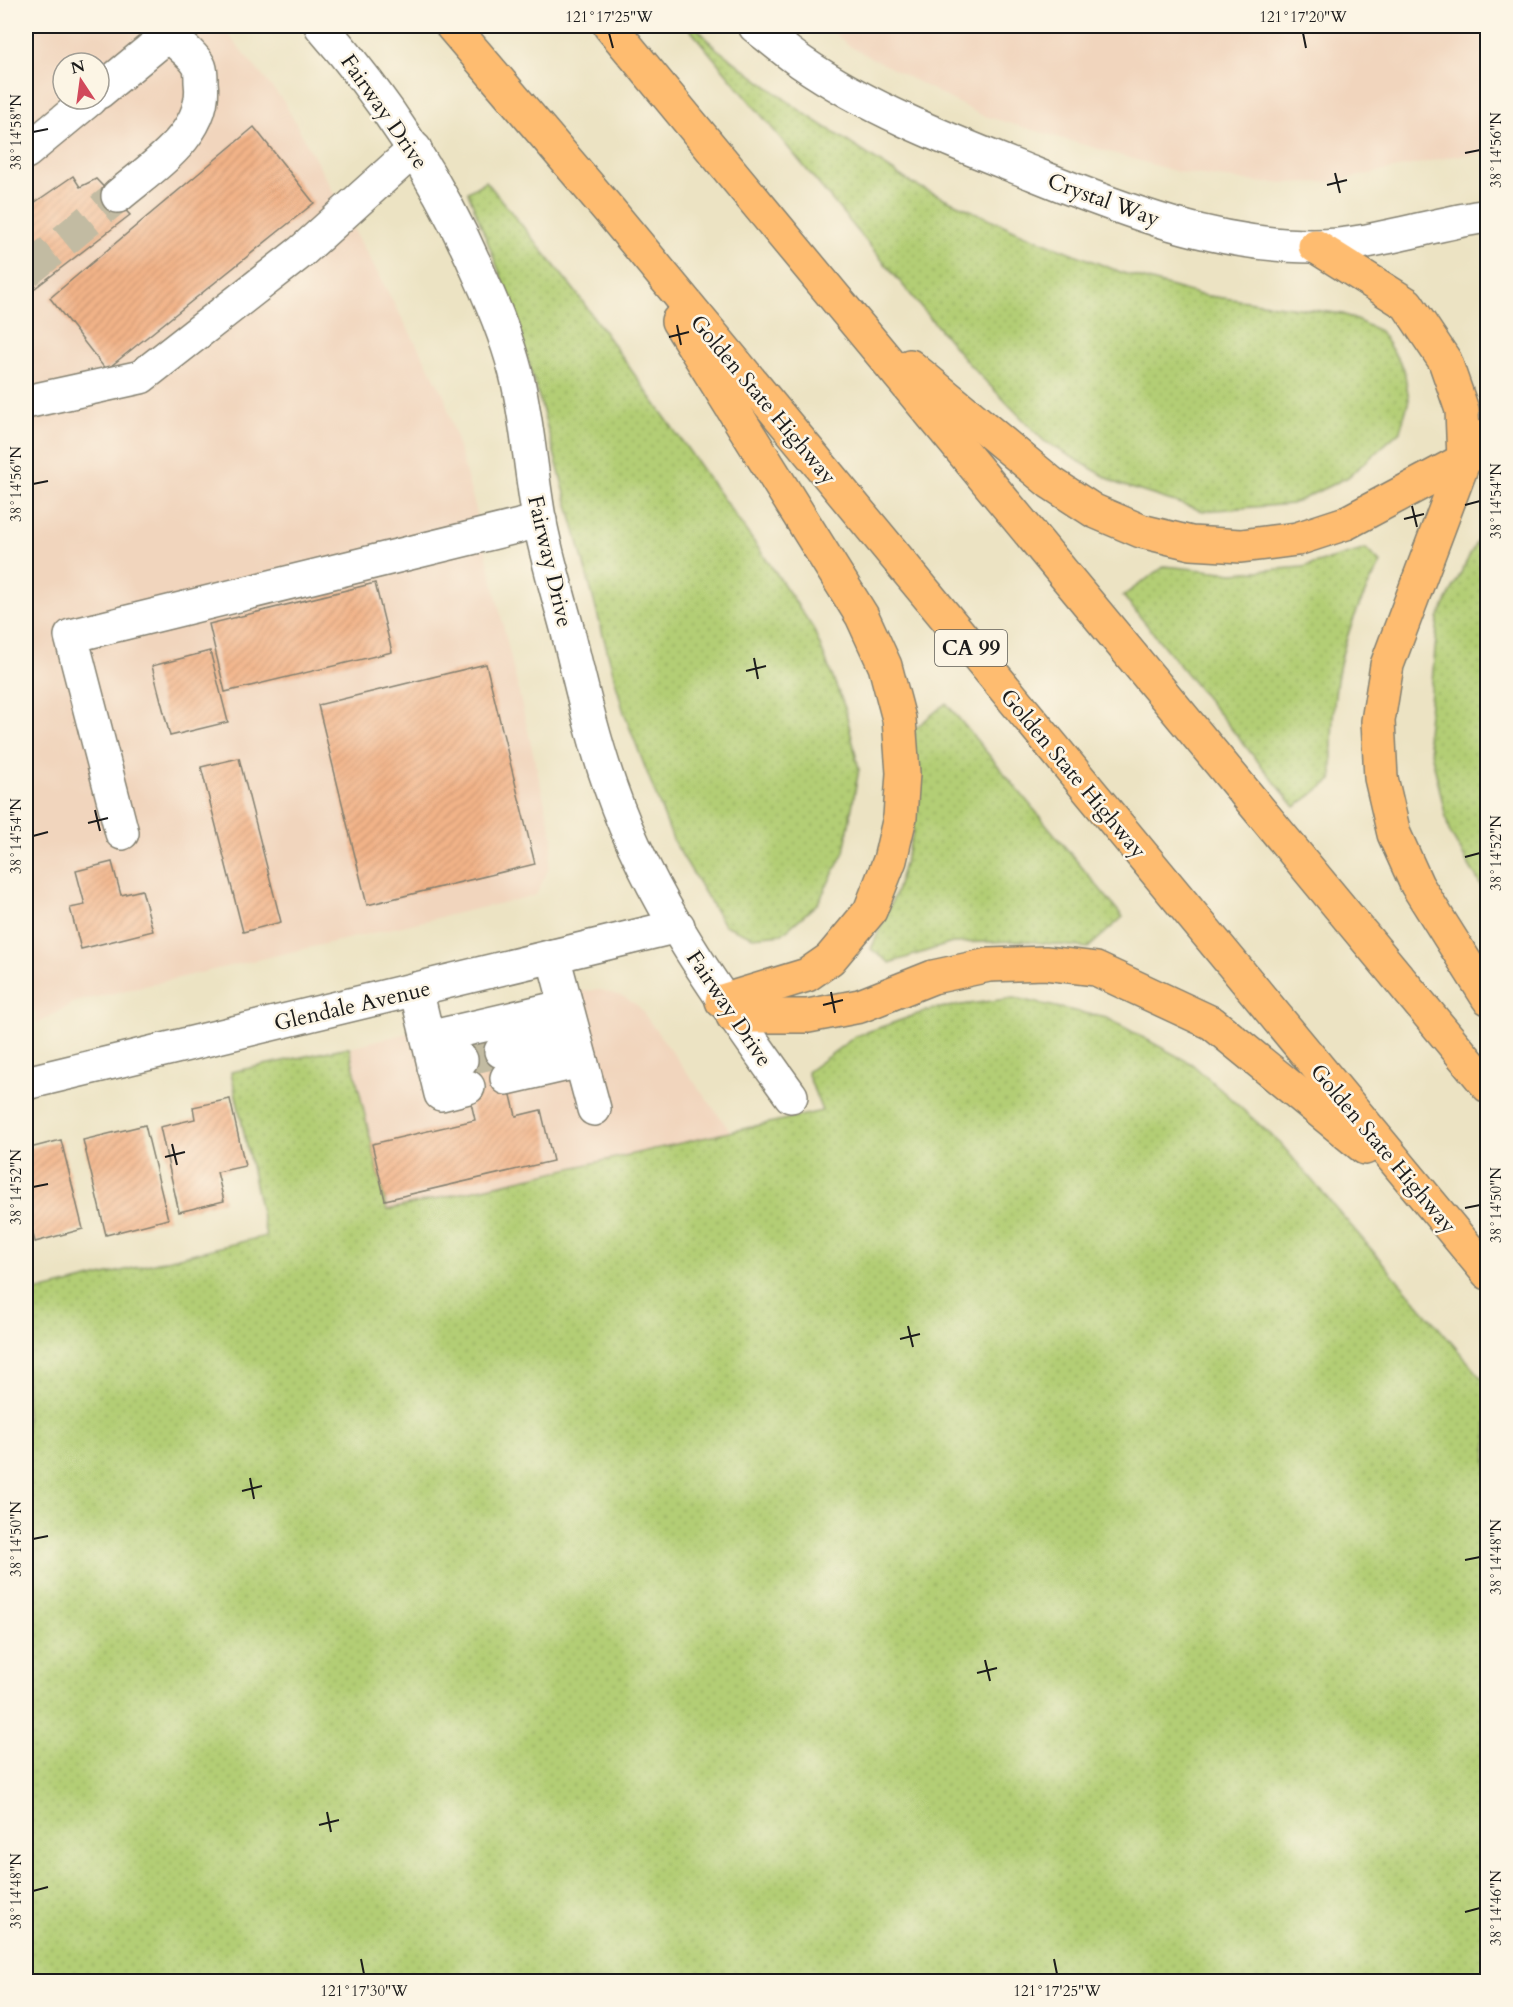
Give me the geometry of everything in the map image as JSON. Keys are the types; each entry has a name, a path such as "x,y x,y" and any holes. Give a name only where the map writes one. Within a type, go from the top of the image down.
{"highway":[{"name":"Golden State Highway","path":"452,26 609,210 1488,1273"},
{"path":"610,26 1488,1086"},
{"path":"609,210 862,616 885,666 899,719 903,773 900,817 890,860 870,911 830,959 807,975 728,1009"},
{"path":"1315,246 1407,304 1444,360 1462,410 1464,460 1387,665 1378,722 1381,778 1394,834 1417,885 1488,998"},
{"path":"846,313 1052,483 1094,511 1141,531 1191,543 1241,546 1297,539 1346,523 1464,460 1488,435"},
{"path":"728,1009 808,1016 850,1008 933,977 989,965 1046,963 1096,969 1212,1023 1423,1196"}],"street":[{"name":"Fairway Drive","path":"321,26 366,78 415,149 457,222 494,307 518,381 540,521 590,720 611,789 638,855 678,926 728,1009 791,1096"},
{"name":"Crystal Way","path":"755,26 801,62 862,98 936,135 1088,196 1208,235 1262,244 1315,246 1376,240 1488,216"},
{"path":"111,81 167,30 199,64 203,96 199,112 181,142 118,196"},
{"path":"26,152 76,111"},
{"path":"26,402 141,376 301,252 415,149"},
{"path":"123,833 71,636 540,521"},
{"name":"Glendale Avenue","path":"26,1083 678,926"},
{"path":"553,956 594,1109"},
{"path":"416,989 448,1063 573,1033"},
{"path":"504,1064 573,1033"}],"shaded area":[{"path":"26,26 221,26 284,102 444,395 476,510 553,838 548,870 536,895 75,1002 37,1024 26,979"},
{"path":"825,26 1487,26 1487,153 1454,156 1332,182 1265,183 1178,172 981,115 851,47"},
{"path":"601,990 624,997 638,1006 731,1132 387,1210 350,1047 579,991"}],"green space":[{"path":"687,26 695,26 717,49 805,114 913,184 1023,234 1123,273 1201,295 1343,314 1380,331 1404,369 1409,400 1400,431 1348,477 1292,504 1203,511 1118,484 1044,441 966,361"},
{"path":"486,181 575,291 776,573 813,628 845,708 859,769 844,852 818,903 782,934 753,937 724,925 674,842 624,713 541,404 506,289 468,192"},
{"path":"1487,521 1487,896 1449,831 1427,734 1438,618"},
{"path":"1366,549 1381,563 1354,617 1339,667 1333,720 1332,780 1295,807 1123,596 1165,566 1233,573 1303,567"},
{"path":"946,703 1123,917 1088,948 1024,941 952,943 890,963 871,949 896,892 913,833 913,730"},
{"path":"1014,998 1107,1018 1192,1064 1280,1143 1487,1384 1487,1981 26,1981 26,1294 266,1236 231,1072 349,1047 387,1210 822,1111 807,1072 856,1036 932,1009"}],"building":[{"path":"254,127 314,203 106,370 50,298"},
{"path":"73,176 80,187 96,179 130,215 26,295 26,195 31,205"},
{"path":"375,583 392,652 225,692 209,624"},
{"path":"210,651 228,722 170,736 152,666"},
{"path":"486,664 535,864 367,905 318,705"},
{"path":"239,758 281,922 243,932 201,767"},
{"path":"112,862 121,895 142,890 153,931 81,949 70,908 85,905 76,871"},
{"path":"496,1033 516,1116 541,1110 553,1161 385,1200 372,1144 475,1120 457,1042"},
{"path":"230,1099 245,1166 217,1172 224,1201 179,1212 160,1127 195,1119 193,1107"},
{"path":"145,1125 168,1219 106,1235 83,1140"},
{"path":"61,1140 83,1229 35,1242 26,1206 26,1149"}],"tunnel":[{"path":"26,272 118,196"},
{"path":"461,1060 501,1051"}]}
